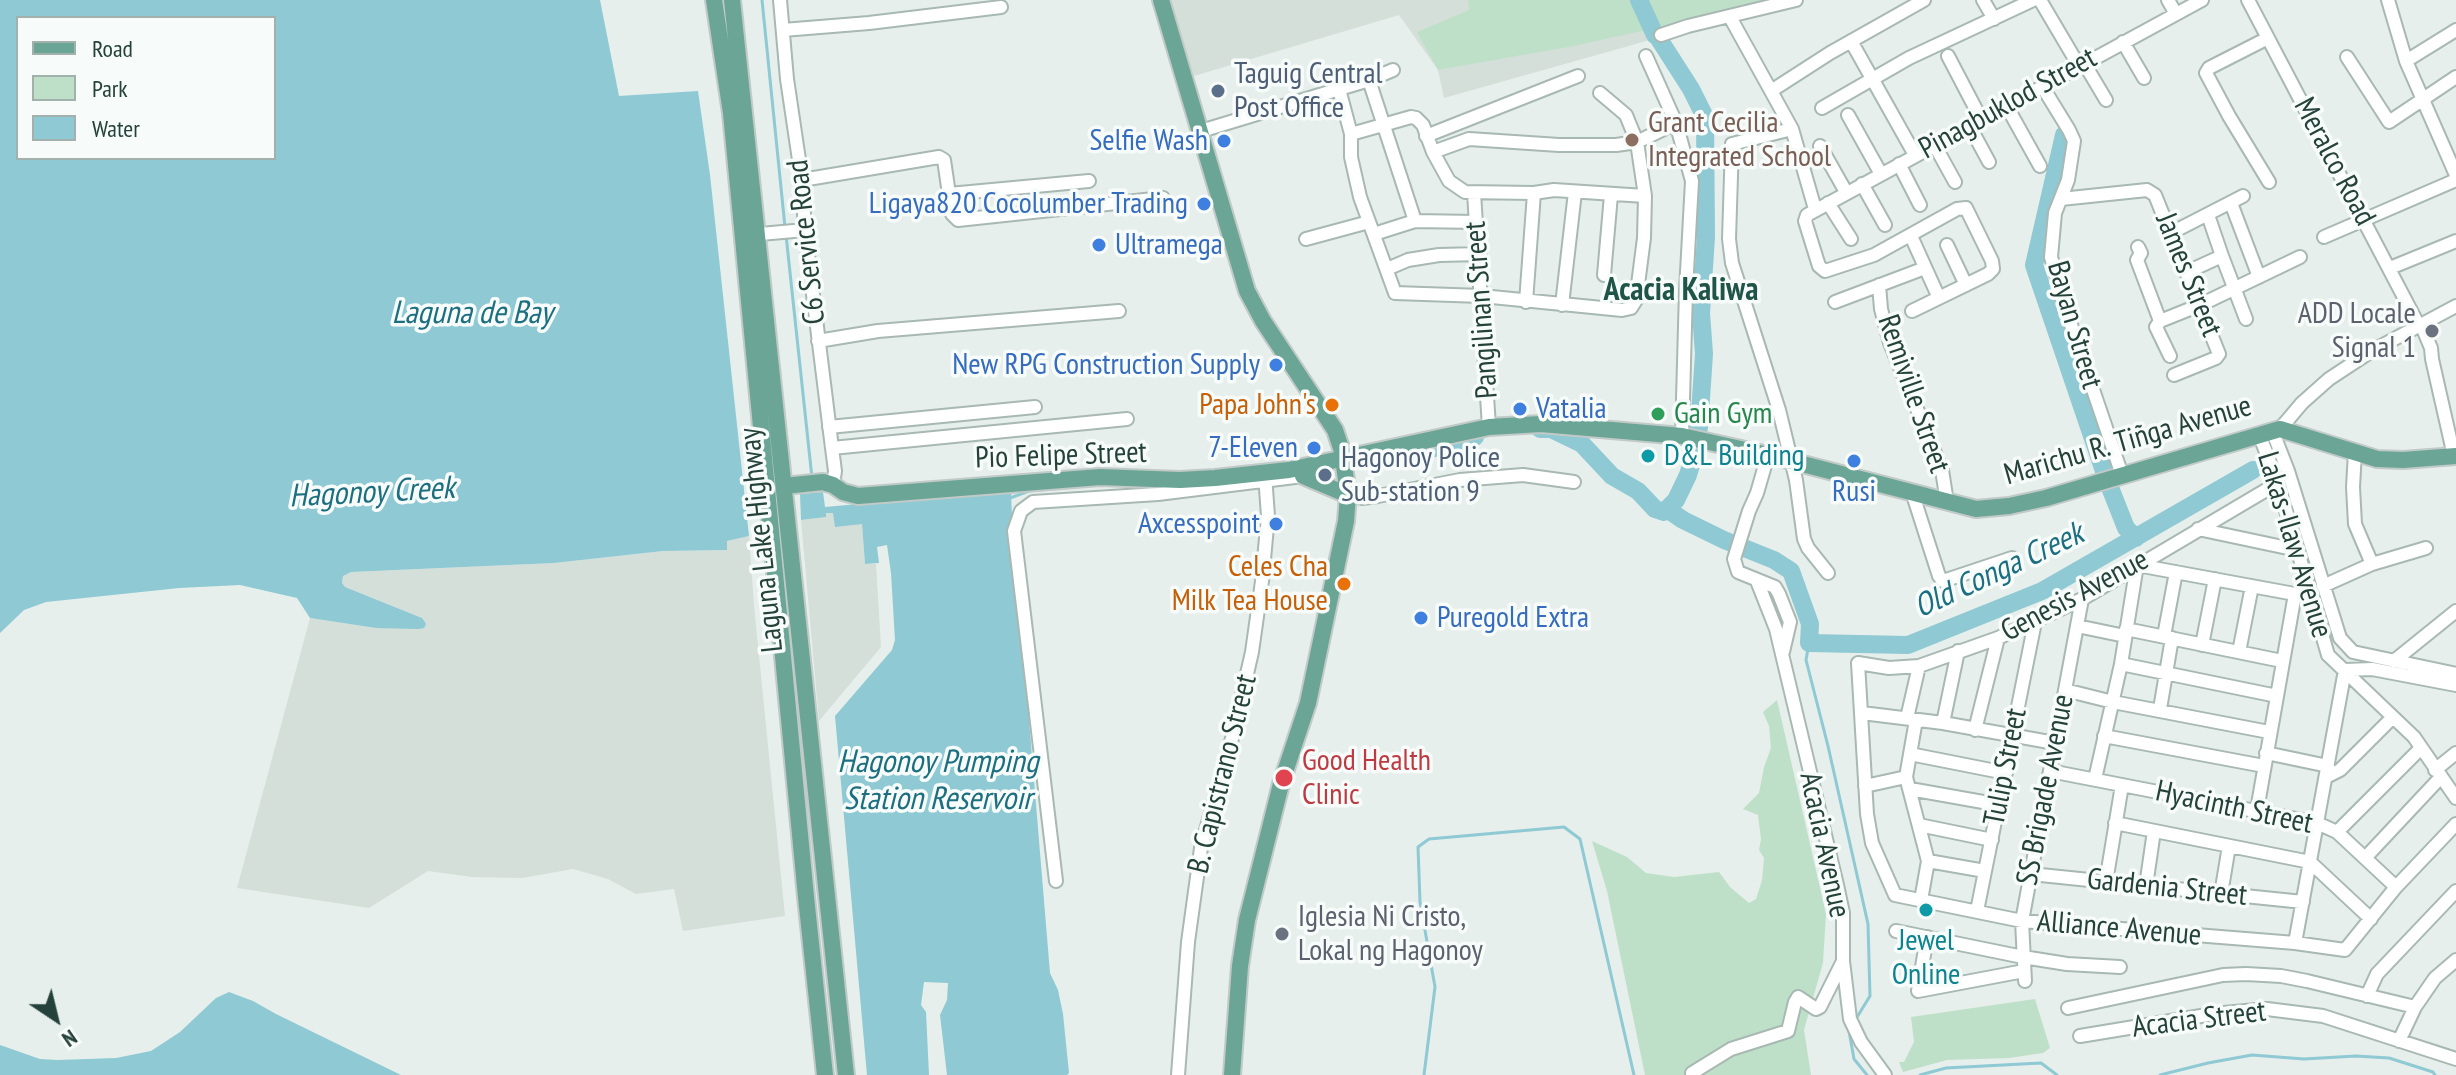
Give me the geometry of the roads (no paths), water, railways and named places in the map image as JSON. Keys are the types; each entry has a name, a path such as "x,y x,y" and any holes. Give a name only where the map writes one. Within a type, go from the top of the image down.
{"main road":[{"name":"Laguna Lake Highway","path":"714,0 731,113 756,234 791,485 846,1075"},
{"name":"Laguna Lake Highway","path":"732,0 756,234 825,1075"},
{"path":"1161,0 1247,291 1338,438 1347,446 1374,452"},
{"name":"Marichu R. Tiñga Avenue","path":"1346,475 1374,452 1489,427 1541,424 1682,436 1976,509 2056,496 2270,431 2377,459 2455,456"},
{"path":"1232,1075 1240,966 1247,920 1281,784 1308,703 1346,521 1346,475 1338,438"},
{"path":"1303,476 1346,475"},
{"name":"Pio Felipe Street","path":"791,485 828,483 858,496 1346,475"}],"street":[{"name":"C6 Service Road","path":"780,0 802,180 801,230 835,471 828,483"},
{"path":"1661,35 1796,0"},
{"path":"1771,91 1924,0"},
{"path":"1983,0 1994,19"},
{"path":"1822,108 1909,58 2033,0"},
{"path":"2040,0 2106,100"},
{"path":"2168,0 2176,14"},
{"name":"Pinagbuklod Street","path":"1815,209 2202,0"},
{"name":"Meralco Road","path":"2248,0 2431,348 2455,456"},
{"path":"2324,237 2456,178 2452,153 2406,61 2392,2"},
{"path":"783,30 1001,7"},
{"path":"1730,17 1792,129 1815,209 1805,221 1823,270 1874,255 1957,209 1966,208 1994,266 1988,274 1912,311"},
{"path":"2406,61 2456,30"},
{"path":"2268,38 2209,68 2206,73 2269,182"},
{"path":"1851,41 1915,155"},
{"path":"2123,42 2144,78"},
{"path":"1646,56 1676,123 1692,181 1682,436"},
{"path":"1948,56 1981,119"},
{"path":"2347,57 2389,122 2456,77"},
{"path":"1201,131 1393,70"},
{"path":"1426,136 1578,76"},
{"path":"1369,80 1415,221"},
{"name":"Bayan Street","path":"2042,86 2074,141 2068,180 2055,213 2051,257 2122,475"},
{"path":"1339,89 1351,134 1351,157 1360,197 1395,293 1482,296 1622,310 1631,308 1636,300 1644,238 1645,196 1637,142 1626,115 1600,93"},
{"path":"2006,105 2040,166"},
{"path":"1848,115 1881,174"},
{"path":"1351,134 1416,118 1423,125 1449,181 1458,189 1474,193 1554,190 1645,196"},
{"path":"1433,152 1469,139 1598,146 1637,142 1676,123"},
{"path":"1969,125 1989,162"},
{"path":"1792,129 1732,144 1729,239 1732,263 1779,410 1804,539 1828,573"},
{"path":"1934,144 1955,182"},
{"path":"1820,146 1846,192"},
{"path":"802,180 939,157 944,160 952,214 958,220 1163,198"},
{"path":"1899,164 1920,205"},
{"path":"949,194 1089,181"},
{"path":"1862,184 1885,225"},
{"name":"James Street","path":"2061,199 2151,191 2155,195 2218,349 2218,356 2174,375"},
{"path":"1562,305 1575,192"},
{"name":"Pangilinan Street","path":"1474,193 1489,427"},
{"path":"1526,302 1534,193"},
{"path":"1604,275 1611,195"},
{"path":"2171,233 2243,196"},
{"path":"1828,203 1851,239"},
{"path":"2231,203 2259,277"},
{"path":"2208,215 2246,319"},
{"path":"1306,239 1415,221 1476,222"},
{"path":"756,234 801,230"},
{"path":"1911,236 1939,298"},
{"path":"2390,268 2456,241"},
{"path":"1947,245 1966,285"},
{"path":"2138,247 2141,253 2137,260 2160,321"},
{"path":"1387,269 1408,260 1439,255 1480,254"},
{"path":"2187,272 2222,256"},
{"path":"2170,356 2156,327 2160,321 2300,257"},
{"path":"1835,302 1925,268"},
{"name":"Remiville Street","path":"1879,285 1881,309 1890,343 1942,470 1947,502"},
{"path":"2456,306 2370,352 2329,379 2270,431 2288,471 2340,638 2353,652 2456,674"},
{"path":"818,341 878,331 1119,311"},
{"path":"829,427 1035,407"},
{"path":"832,448 1127,419"},
{"name":"Lakas-Ilaw Avenue","path":"2270,431 2278,483 2328,655 2414,737 2456,798"},
{"path":"2355,452 2355,524 2372,564"},
{"name":"Acacia Avenue","path":"1768,455 1734,559 1738,572 1775,587 1790,622 1782,654 1843,913 1843,961 1850,1019 1861,1042 1885,1075"},
{"path":"1346,475 1362,498 1460,480 1523,475 1574,482"},
{"path":"1265,478 1303,476"},
{"name":"B. Capistrano Street","path":"1178,1075 1188,942 1201,848 1233,735 1254,640 1268,516 1265,478"},
{"name":"Genesis Avenue","path":"1862,713 1858,663 1889,668 1919,666 1998,638 2082,599 2278,483"},
{"path":"1056,881 1014,531 1021,511 1033,502 1100,487"},
{"path":"1912,492 1943,581 2012,558"},
{"path":"2198,529 2297,550"},
{"path":"2323,586 2372,564 2426,548"},
{"path":"2095,779 2121,664 2137,565 2311,597"},
{"path":"2160,709 2176,572"},
{"path":"2202,645 2215,579"},
{"path":"2239,652 2252,586"},
{"path":"2257,810 2295,594"},
{"name":"SS Brigade Avenue","path":"2024,970 2022,921 2082,599"},
{"path":"2394,661 2456,611"},
{"name":"Tulip Street","path":"1977,911 2035,622"},
{"path":"2077,626 2168,637 2282,661"},
{"path":"1975,730 1998,638"},
{"path":"1943,723 1958,651"},
{"path":"2121,664 2277,696"},
{"path":"1919,666 1911,719 1908,783 1928,861 1921,900"},
{"path":"2295,943 2345,670 2372,669 2456,685"},
{"path":"2065,690 2269,732"},
{"path":"2000,805 1908,783 1865,786 1862,713 1943,723 2055,743"},
{"path":"2104,736 2327,771 2340,770 2393,717"},
{"path":"2337,832 2421,748"},
{"path":"2365,858 2456,753"},
{"path":"1910,754 2006,773"},
{"name":"Hyacinth Street","path":"2050,771 2317,823 2337,832 2396,887"},
{"path":"2106,882 2122,785"},
{"name":"Alliance Avenue","path":"1865,786 1872,843 1895,895 2022,921 2295,943 2345,950 2371,919"},
{"path":"2115,823 2310,862 2371,919 2396,887 2456,824"},
{"path":"1919,825 1992,840"},
{"path":"2146,886 2154,831"},
{"path":"2221,894 2229,846"},
{"path":"1928,861 1985,871"},
{"name":"Gardenia Street","path":"2031,874 2303,902"},
{"path":"2367,996 2377,974 2456,891"},
{"path":"1896,931 1927,937 2024,970"},
{"path":"1927,937 1918,991 2067,964 2120,967"},
{"path":"2399,1041 2415,1007 2435,978 2456,960"},
{"path":"1692,1073 1731,1049 1784,1034 1788,1031 1798,997 1816,1009 1820,1007 1843,961"},
{"path":"2068,1008 2223,975 2281,976 2415,1007"},
{"name":"Acacia Street","path":"2080,1036 2213,1014 2267,1009 2323,1016 2456,1059"}],"water":[{"name":"Laguna de Bay","path":"0,0 600,0 619,96 698,91 749,536 727,541 727,550 663,551 554,563 351,572 343,576 345,587 422,618 426,624 418,629 376,628 310,618 297,598 240,585 46,602 24,610 0,633"},
{"name":"Hagonoy Pumping Station Reservoir","path":"1013,490 1012,515 1050,973 1058,990 1063,1014 1069,1073 947,1075 940,1015 947,1000 948,983 924,982 921,1005 926,1012 929,1075 867,1075 835,716 892,650 895,640 891,573 887,545 877,547 879,563 865,564 862,524 835,527 833,513 826,513 826,517 801,520 800,494 823,492 825,507"},
{"path":"229,992 401,1075 0,1075 0,1045 40,1059 58,1060 116,1058 151,1051 180,1032 216,998"}],"waterway":[{"path":"762,0 785,227"},
{"path":"1639,0 1655,35"},
{"path":"1659,39 1705,117 1706,237 1701,313 1704,354 1699,428"},
{"name":"Old Conga Creek","path":"2064,135 2034,265 2105,474"},
{"path":"786,235 812,478"},
{"name":"Hagonoy Creek","path":"1540,429 1551,429 1582,444 1612,476 1638,491 1655,509 1664,512 1667,509"},
{"name":"Hagonoy Creek","path":"1390,455 1440,447 1475,437"},
{"path":"1667,509 1676,500 1688,475 1696,448"},
{"name":"Old Conga Creek","path":"1667,509 1683,520 1774,560 1791,571 1810,624 1809,643 1908,645 2042,591 2253,470"},
{"name":"Old Conga Creek","path":"2109,485 2126,528 2136,538"},
{"name":"Hagonoy Creek","path":"1010,498 1029,491 1072,487"},
{"path":"1809,643 1806,660 1868,924 1870,996 1854,1022"},
{"path":"1424,1075 1435,987 1420,902 1418,847 1429,839 1564,827 1580,839 1634,1075"},
{"path":"1850,1028 1854,1059 1867,1075"},
{"path":"2160,1075 2252,1055 2304,1059 2389,1058 2435,1075"},
{"path":"1920,1075 1946,1068 2041,1063 2057,1075"}],"place":[{"name":"Taguig Central Post Office","path":"1218,91"},
{"name":"Grant Cecilia Integrated School","path":"1632,140"},
{"name":"Selfie Wash","path":"1224,141"},
{"name":"Ligaya820 Cocolumber Trading","path":"1204,204"},
{"name":"Ultramega","path":"1099,245"},
{"name":"ADD Locale Signal 1","path":"2432,331"},
{"name":"New RPG Construction Supply","path":"1276,365"},
{"name":"Papa John's","path":"1332,405"},
{"name":"Vatalia","path":"1520,409"},
{"name":"Gain Gym","path":"1658,414"},
{"name":"7-Eleven","path":"1314,448"},
{"name":"D&L Building","path":"1648,456"},
{"name":"Rusi","path":"1854,461"},
{"name":"Hagonoy Police Sub-station 9","path":"1325,475"},
{"name":"Axcesspoint","path":"1276,524"},
{"name":"Celes Cha Milk Tea House","path":"1344,584"},
{"name":"Puregold Extra","path":"1421,618"},
{"name":"Good Health Clinic","path":"1284,778"},
{"name":"Jewel Online","path":"1926,910"},
{"name":"Iglesia Ni Cristo, Lokal ng Hagonoy","path":"1282,934"}],"district":[{"name":"Acacia Kaliwa","path":"1681,291"}]}
